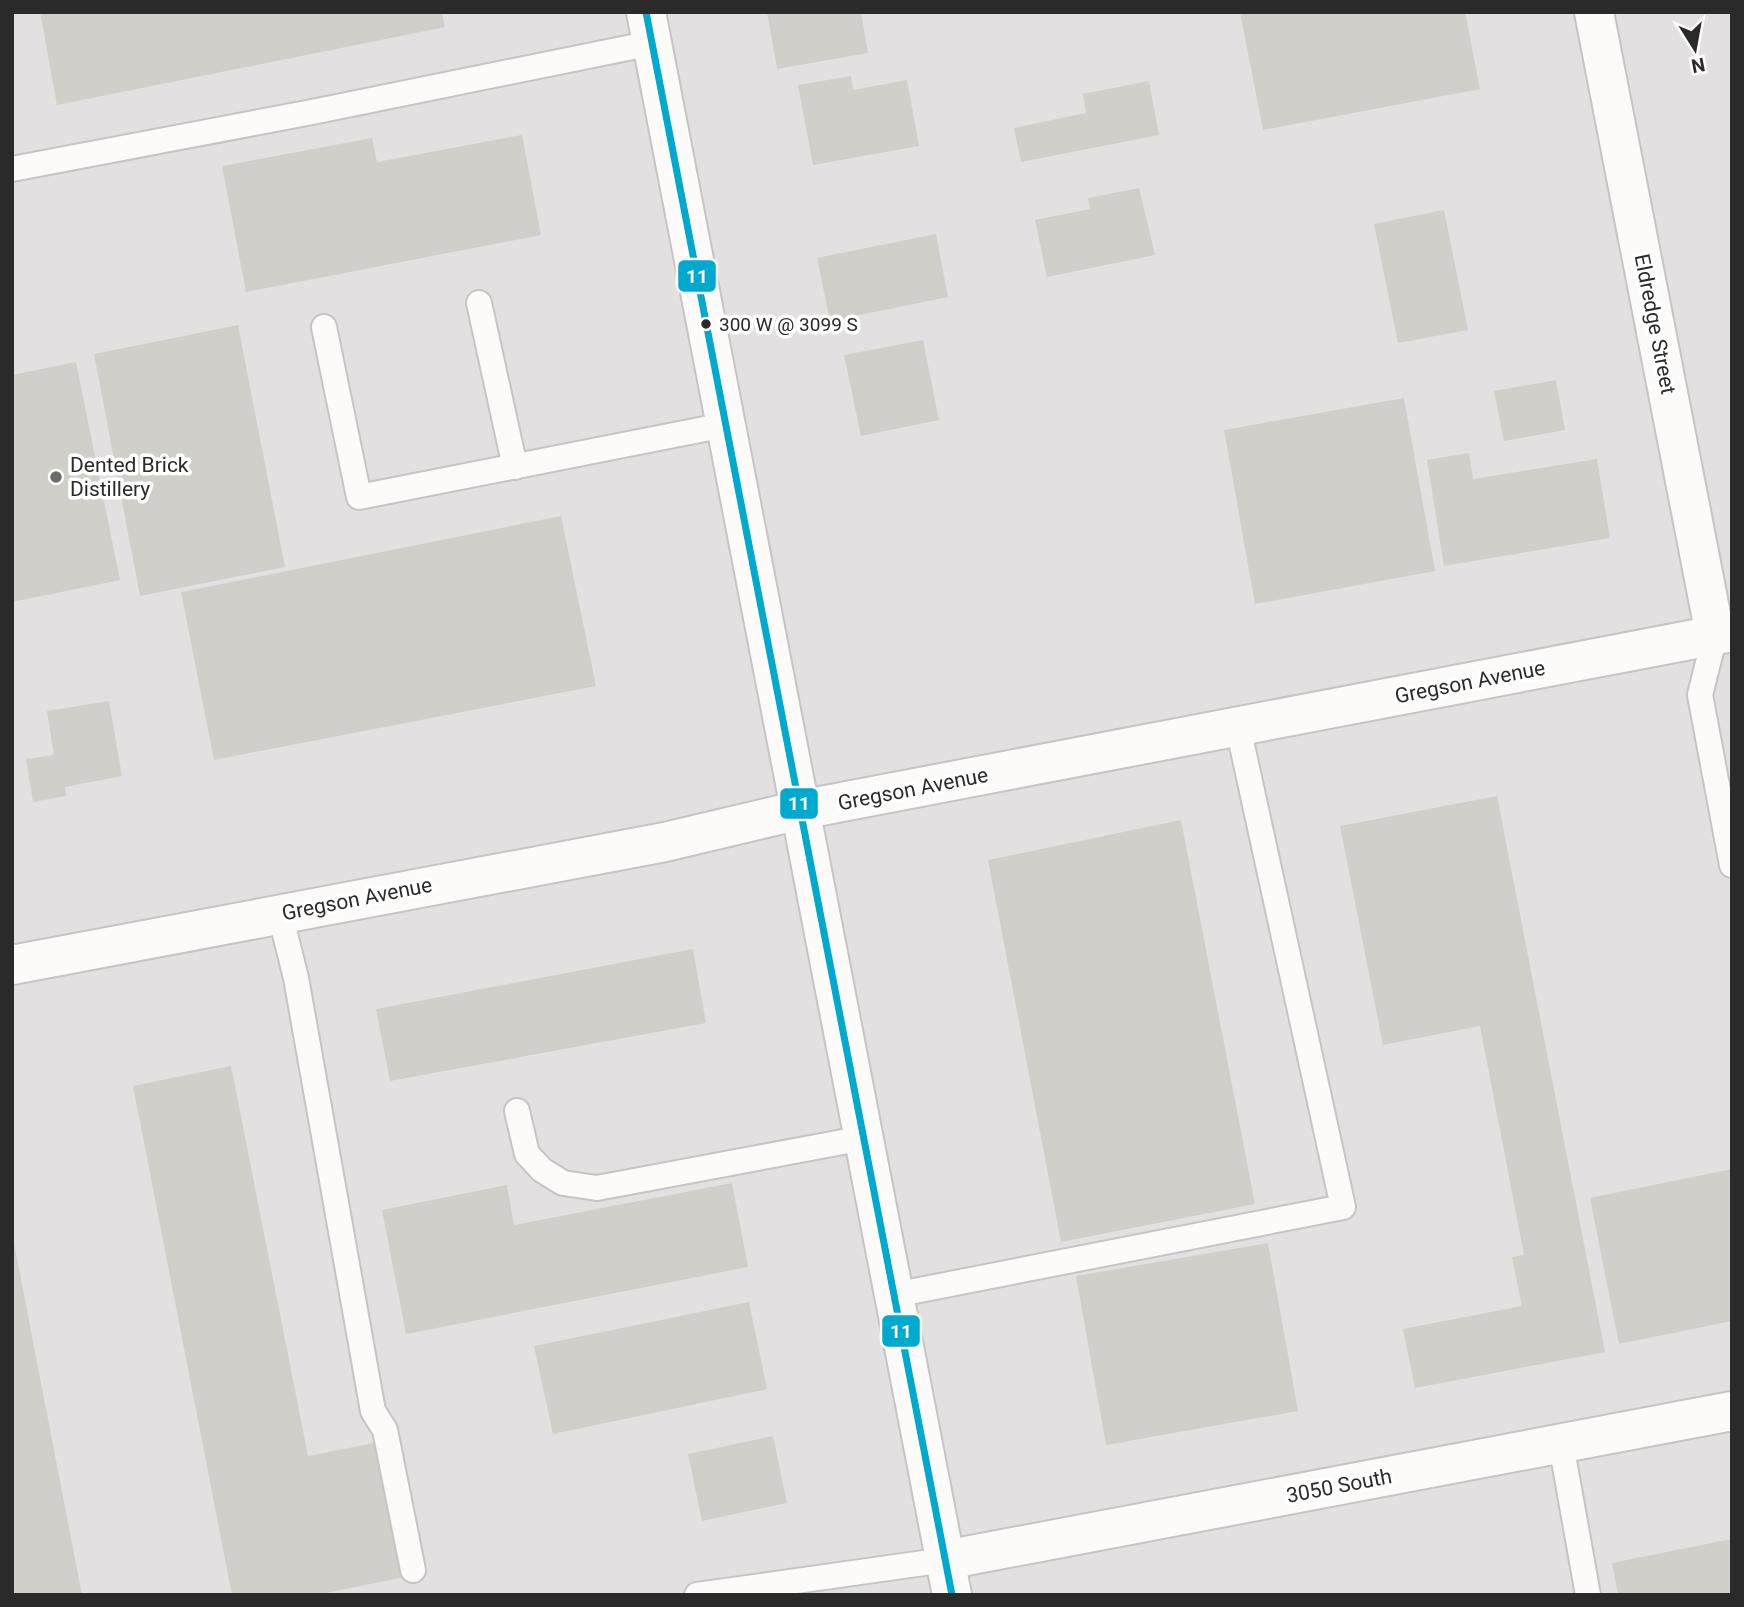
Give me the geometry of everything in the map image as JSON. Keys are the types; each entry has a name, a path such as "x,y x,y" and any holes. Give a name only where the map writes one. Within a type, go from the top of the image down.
{"street":[{"name":"Eldredge Street","path":"1594,12 1723,633"},
{"path":"649,28 949,1577"},
{"name":"Gregson Avenue","path":"12,965 665,842 800,810 1723,633"},
{"name":"3050 South","path":"949,1577 1561,1444 1732,1411"}],"lane":[{"path":"12,169 312,112 649,28"},
{"path":"479,303 515,467"},
{"path":"324,327 359,497 725,425"},
{"path":"1723,633 1700,695 1732,865"},
{"path":"894,1295 1343,1207 1238,727"},
{"path":"280,914 296,978 373,1411 385,1430 413,1570"},
{"path":"517,1111 527,1154 542,1170 563,1183 597,1188 864,1138"},
{"path":"1561,1444 1588,1595"},
{"path":"697,1595 949,1577"}],"shaded area":[{"path":"12,12 1732,12 1732,1595 12,1595"}],"building":[{"path":"40,12 442,12 445,27 57,105"},
{"path":"767,12 861,12 868,53 777,69"},
{"path":"1240,12 1465,12 1480,89 1263,130"},
{"path":"851,76 853,90 907,80 919,146 813,165 798,85"},
{"path":"1149,81 1159,135 1021,162 1014,128 1086,113 1083,94"},
{"path":"522,135 541,235 246,292 222,166 372,138 377,162"},
{"path":"1139,188 1155,255 1047,277 1035,220 1090,209 1088,198"},
{"path":"1444,210 1468,330 1398,343 1374,224"},
{"path":"936,234 948,297 830,321 817,258"},
{"path":"238,325 285,567 140,596 94,354"},
{"path":"923,340 939,420 861,436 844,355"},
{"name":"Dented Brick Distillery","path":"76,362 120,580 12,602 12,375"},
{"path":"1556,380 1565,430 1504,441 1494,391"},
{"path":"1404,398 1435,571 1255,604 1224,430"},
{"path":"1469,453 1473,479 1597,459 1610,538 1444,566 1427,460"},
{"path":"561,516 596,686 214,760 181,592"},
{"path":"109,701 122,776 65,787 66,796 33,802 26,759 54,755 47,711"},
{"path":"1497,796 1605,1352 1415,1388 1403,1329 1522,1306 1512,1257 1524,1255 1480,1026 1383,1045 1340,826"},
{"path":"1181,820 1255,1204 1061,1242 988,860"},
{"path":"693,949 706,1023 390,1081 376,1009"},
{"path":"231,1066 308,1456 379,1442 405,1577 316,1595 232,1595 133,1086"},
{"path":"1732,1169 1732,1321 1619,1344 1590,1198"},
{"path":"732,1183 748,1267 406,1334 382,1210 507,1185 514,1225"},
{"path":"14,1243 82,1595 12,1595"},
{"path":"1268,1243 1298,1411 1106,1445 1076,1276"},
{"path":"749,1302 767,1389 553,1434 534,1346"},
{"path":"773,1436 787,1503 702,1521 688,1454"},
{"path":"1732,1539 1732,1595 1618,1595 1612,1563"}],"transit line":[{"name":"11","path":"646,12 952,1595"}],"place":[{"name":"300 W @ 3099 S","path":"706,324"},
{"name":"Dented Brick Distillery","path":"56,477"}]}
